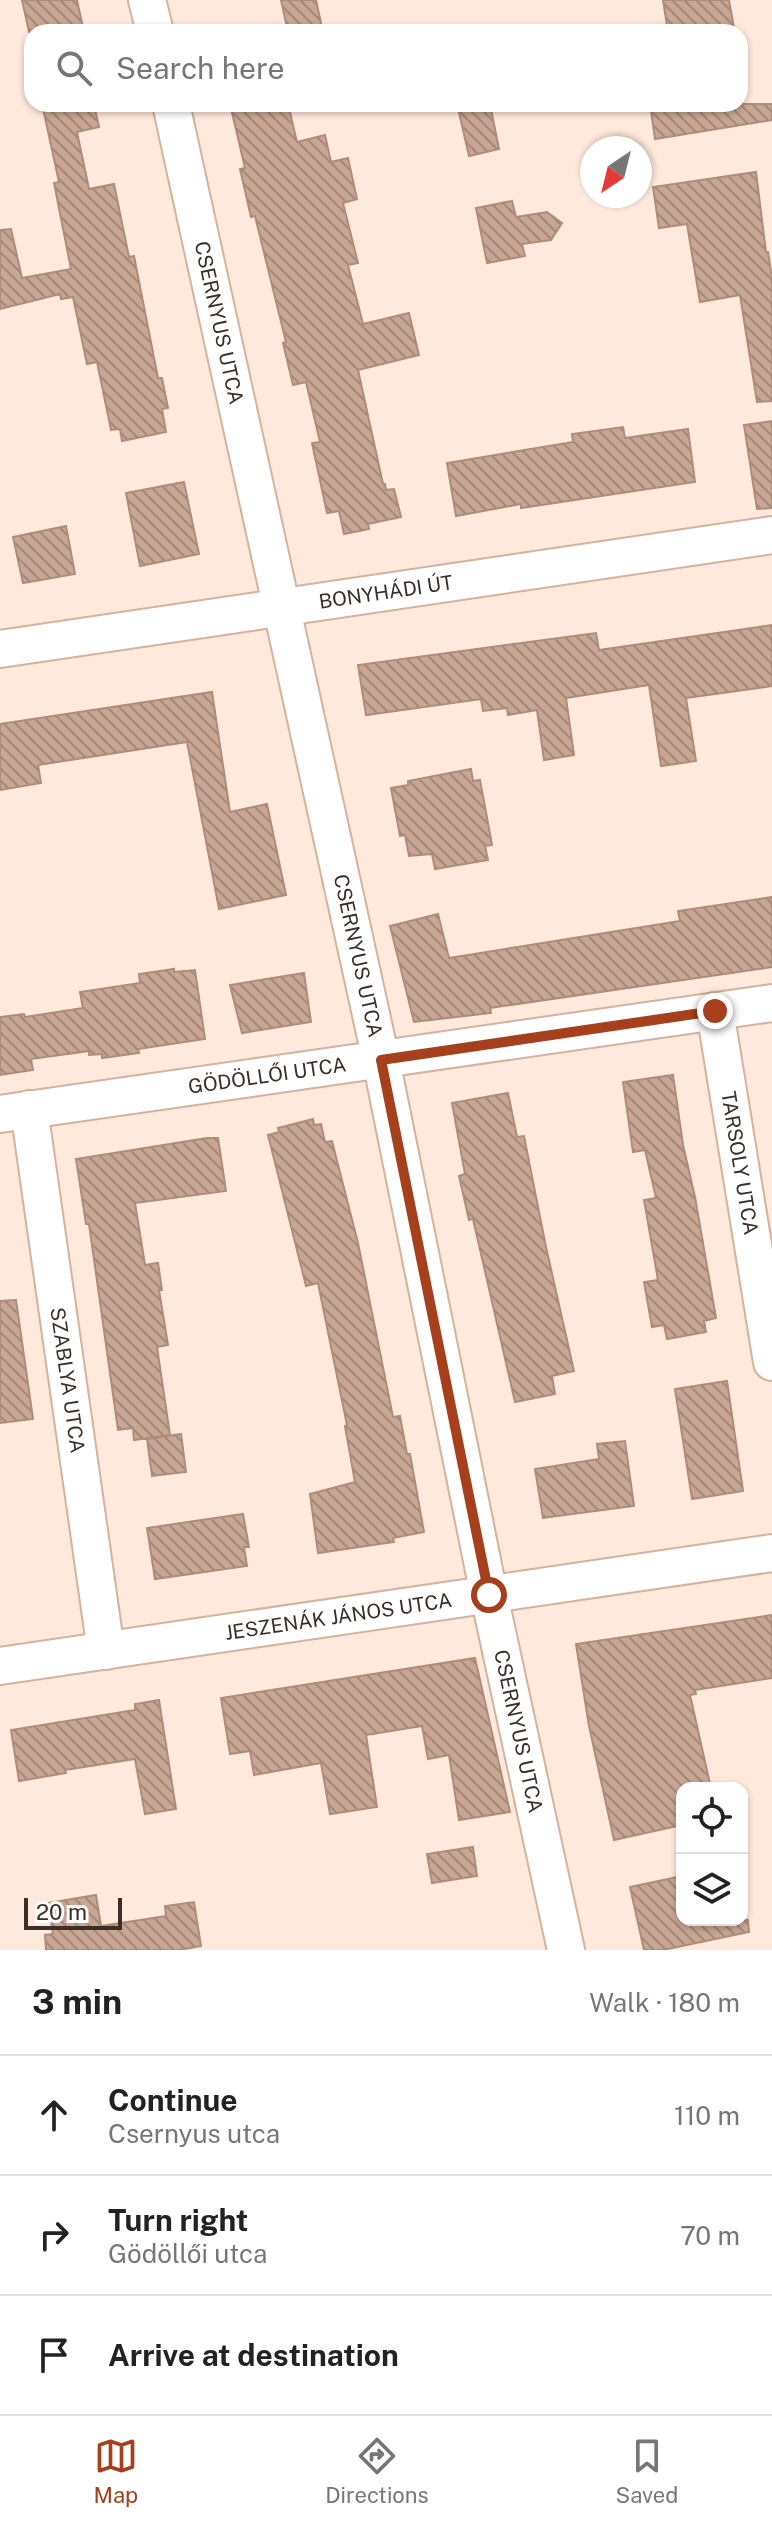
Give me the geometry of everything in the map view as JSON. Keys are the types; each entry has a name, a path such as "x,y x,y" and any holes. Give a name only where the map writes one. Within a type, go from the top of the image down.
{"street":[{"path":"147,0 153,24"},
{"name":"CSERNYUS UTCA","path":"173,112 381,1060 489,1595 566,1950"},
{"name":"BONYHÁDI ÚT","path":"0,649 772,535"},
{"name":"GÖDÖLLŐI UTCA","path":"14,1112 772,1003"},
{"name":"TARSOLY UTCA","path":"715,1011 772,1362"},
{"name":"SZABLYA UTCA","path":"14,1112 106,1651"},
{"name":"JESZENÁK JÁNOS UTCA","path":"0,1666 772,1553"}],"building":[{"path":"22,0 77,0 82,24 27,24"},
{"path":"281,0 316,0 321,24 286,24"},
{"path":"663,0 729,0 733,24 667,24"},
{"path":"748,104 772,104 772,120 655,139 651,112 748,112"},
{"path":"44,112 96,112 99,127 77,132 89,189 114,184 129,257 134,256 158,378 162,378 168,408 162,409 166,432 122,441 120,429 111,430 97,362 87,364 73,297 61,299 60,294 0,309 0,230 11,229 22,278 71,269 54,183 59,182"},
{"path":"232,112 290,112 297,142 325,135 331,162 348,158 357,199 343,203 358,263 348,265 363,324 409,313 419,355 358,370 383,484 386,490 394,489 401,517 368,524 369,529 344,534 339,511 327,513 312,443 320,442 306,382 293,385 283,343 286,342 255,216 251,217 240,169 245,168"},
{"path":"459,112 492,112 499,149 469,156"},
{"path":"756,172 772,277 772,401 757,402 740,295 700,302 687,224 659,228 653,187"},
{"path":"512,201 516,217 547,212 562,223 551,240 522,244 525,256 487,263 476,208"},
{"path":"772,421 772,508 757,509 744,425"},
{"path":"623,427 625,438 688,429 695,482 521,508 521,504 456,516 447,463 573,442 572,434"},
{"path":"184,482 199,554 140,566 126,493"},
{"path":"66,526 75,574 23,583 13,537"},
{"path":"772,625 772,686 686,698 696,761 661,766 649,685 566,698 574,755 544,760 537,710 508,715 507,708 483,711 481,699 366,715 358,665 596,633 599,650"},
{"path":"212,692 230,812 267,804 286,895 219,909 187,742 38,765 41,783 0,790 0,724"},
{"path":"471,769 473,781 480,780 492,845 485,846 488,860 435,869 432,854 409,856 405,835 400,836 391,788 408,785 408,781"},
{"path":"772,897 772,967 490,1008 491,1013 414,1022 390,926 438,914 449,958 680,921 678,911"},
{"path":"174,969 174,972 195,970 205,1039 102,1058 102,1054 89,1055 89,1051 31,1059 33,1070 0,1075 0,1017 24,1014 25,1017 83,1008 80,992 140,983 139,974"},
{"path":"304,973 311,1022 242,1033 230,985"},
{"path":"673,1075 716,1318 704,1321 706,1332 667,1339 664,1325 652,1327 644,1282 658,1280 644,1200 656,1198 645,1150 633,1152 623,1082"},
{"path":"508,1093 517,1137 524,1136 574,1371 552,1376 555,1394 515,1402 473,1219 469,1220 459,1176 465,1174 452,1103"},
{"path":"313,1119 314,1125 321,1124 325,1142 332,1141 358,1243 393,1417 400,1416 407,1454 410,1454 424,1532 393,1538 394,1542 318,1553 310,1494 355,1482 347,1425 318,1283 306,1286 268,1135 279,1132 278,1128"},
{"path":"218,1138 226,1191 135,1203 145,1265 158,1263 168,1345 157,1347 170,1435 134,1440 133,1428 118,1430 89,1224 86,1224 76,1159"},
{"path":"16,1300 33,1419 0,1423 0,1301"},
{"path":"727,1381 743,1491 692,1499 675,1389"},
{"path":"181,1434 186,1472 152,1476 147,1439"},
{"path":"625,1441 634,1506 543,1518 535,1469 599,1459 597,1444"},
{"path":"243,1514 249,1547 244,1547 247,1566 155,1579 147,1528"},
{"path":"772,1615 772,1678 695,1690 696,1694 690,1695 710,1782 676,1782 676,1826 614,1840 589,1726 576,1644"},
{"path":"475,1658 510,1812 459,1820 449,1755 428,1759 422,1726 366,1735 377,1807 330,1814 321,1763 254,1775 250,1751 230,1754 221,1698"},
{"path":"159,1700 176,1809 145,1814 135,1759 19,1781 11,1730 135,1710 135,1704"},
{"path":"473,1847 477,1876 432,1883 427,1854"},
{"path":"676,1877 676,1926 748,1926 748,1920 749,1932 663,1950 644,1950 630,1887"},
{"path":"96,1895 101,1926 166,1916 165,1906 194,1902 201,1946 179,1950 46,1950 45,1935 53,1934 48,1903"}],"route":[{"path":"489,1595 381,1060 715,1011"}]}
